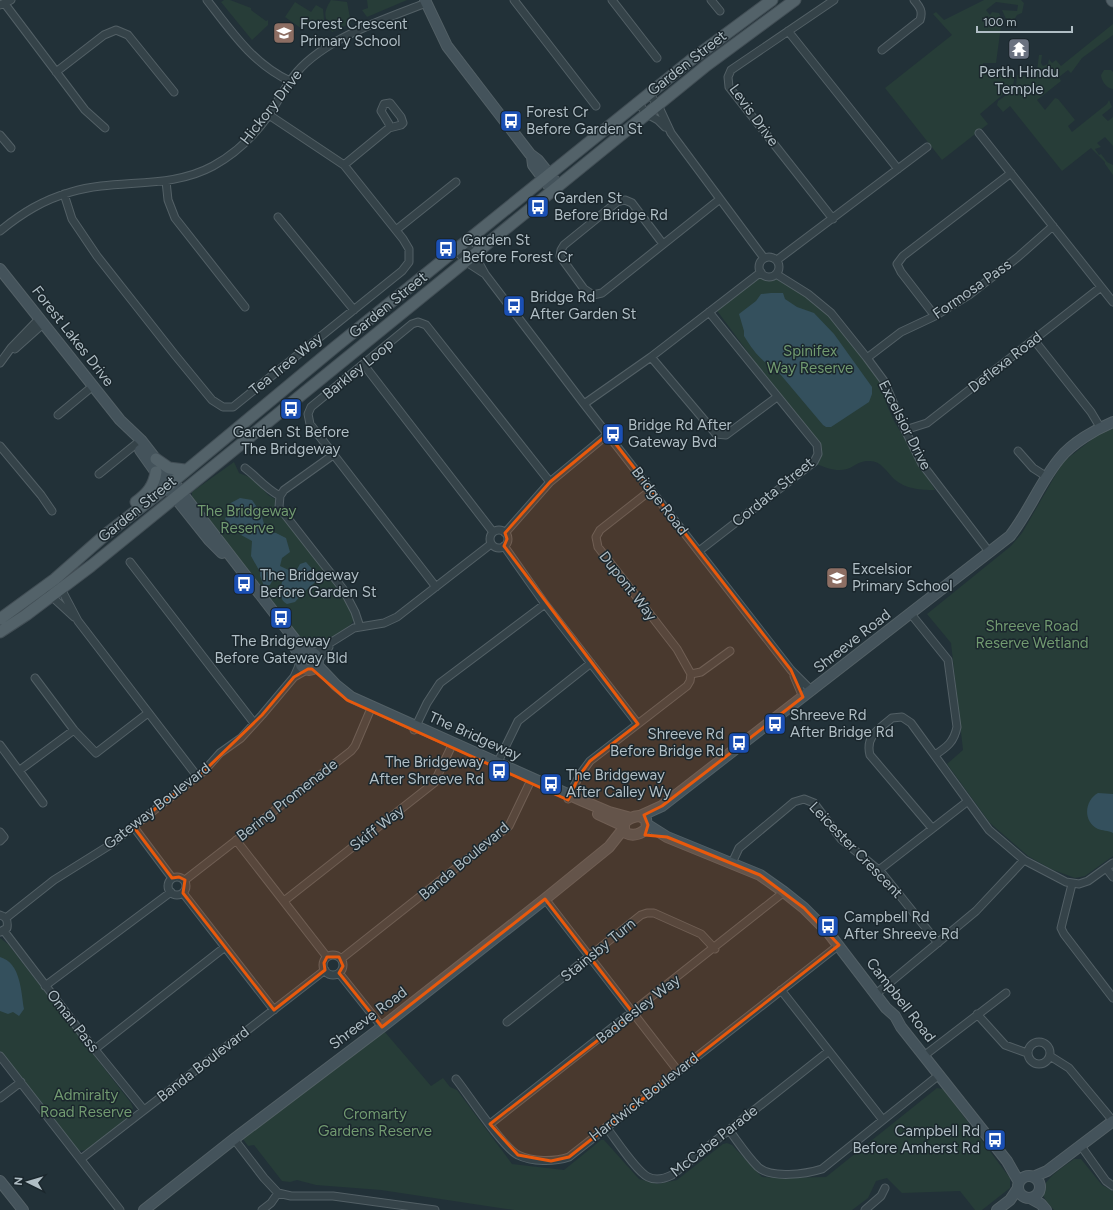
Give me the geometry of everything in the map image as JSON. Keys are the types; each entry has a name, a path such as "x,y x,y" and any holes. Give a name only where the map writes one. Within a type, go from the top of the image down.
{"main road":[{"name":"Garden Street","path":"58,584 105,535 170,484 185,470 334,348 649,94 709,46 772,0"},
{"name":"Garden Street","path":"0,632 47,592 178,494 707,65 795,0"},
{"path":"156,459 169,468 185,470"},
{"path":"105,535 111,523 146,494 153,484 156,472"},
{"name":"Garden Street","path":"0,619 47,592"}],"street":[{"path":"206,0 252,56 270,70 290,81"},
{"path":"514,0 596,106"},
{"path":"612,0 657,58"},
{"path":"711,0 720,11"},
{"name":"Levis Drive","path":"833,219 729,87 728,77 731,70 834,0"},
{"path":"882,50 920,20 922,13 920,7 914,0"},
{"path":"426,1 447,46 532,157 533,165 547,177 555,188"},
{"name":"Hickory Drive","path":"0,231 36,205 64,194 103,187 166,181 187,177 213,166 237,151 255,133 269,115 290,81 315,55 339,39 426,1"},
{"path":"6,3 85,110 105,128"},
{"path":"56,72 104,35 116,30 128,35 174,92"},
{"path":"788,31 898,169"},
{"path":"649,94 658,105 671,133"},
{"path":"638,103 647,114 658,120 671,133 764,258"},
{"name":"Tea Tree Way","path":"64,194 72,219 97,256 212,400 222,407 233,407 402,271 409,262 409,249 396,230 344,165 269,115"},
{"path":"344,165 389,128"},
{"path":"979,133 1113,302"},
{"path":"0,135 11,148"},
{"path":"777,260 927,147"},
{"path":"935,316 901,272 897,264 903,256 1011,173"},
{"path":"166,181 168,200 175,218 245,307"},
{"path":"396,230 456,182"},
{"path":"663,244 632,203 625,200 617,202 564,245 560,256 584,289 593,295 602,293 720,199"},
{"path":"278,217 354,310"},
{"name":"Formosa Pass","path":"868,358 901,332 935,316 969,295 1018,257 1053,226"},
{"name":"Bridge Road","path":"461,247 485,274 791,670 812,691"},
{"name":"Bridge Road","path":"461,247 485,274"},
{"path":"770,257 777,260 779,267 776,274 767,276 761,272 759,265 764,258 770,257"},
{"name":"Forest Lakes Drive","path":"0,269 138,442 156,472 170,484"},
{"path":"584,404 651,357 761,272"},
{"name":"Excelsior Drive","path":"776,274 808,294 831,313 868,358 884,381 905,430 922,464 990,553"},
{"name":"Deflexa Road","path":"905,430 927,423 1101,287"},
{"name":"Cordata Street","path":"699,551 814,462 818,454 816,445 709,312"},
{"path":"0,363 19,339 41,321"},
{"name":"Barkley Loop","path":"436,588 310,424 308,414 311,407 364,365 412,324 418,322 426,325 550,482"},
{"path":"1034,340 1091,412 1100,427"},
{"path":"651,357 719,436 726,435 777,397"},
{"path":"364,365 493,532"},
{"path":"58,415 93,386"},
{"name":"Shreeve Road","path":"629,830 626,821 642,820 662,806 990,553 1010,536 1022,521 1060,457 1100,427 1113,422"},
{"path":"506,533 550,482 608,434"},
{"path":"99,474 138,442"},
{"name":"Forest Lakes Drive","path":"138,442 156,459 170,484"},
{"path":"0,446 41,495 52,511"},
{"path":"1018,451 1033,468 1047,477"},
{"path":"333,455 284,490 280,496 279,507 343,589 355,612 360,627"},
{"path":"245,468 257,477 267,489 280,496"},
{"name":"The Bridgeway","path":"170,484 209,540 229,561 290,640 310,661 346,694 371,708 569,797 609,812 642,820"},
{"name":"Dupont Way","path":"651,490 600,530 596,537 598,548 677,649 691,674"},
{"path":"499,530 506,533 507,539 504,546 498,548 491,544 490,538 493,532 499,530"},
{"name":"Gateway Boulevard","path":"3,917 54,880 110,845 204,771 220,753 241,738 294,677 331,643 346,632 360,627 384,623 397,617 491,544"},
{"path":"504,546 545,604 638,724"},
{"path":"130,562 254,723"},
{"path":"58,584 78,621 197,776"},
{"path":"47,592 78,621"},
{"path":"415,728 427,703 440,683 545,604"},
{"path":"911,614 948,660 957,727 955,738 948,746 935,755"},
{"path":"569,797 579,776 590,761 687,686 690,681 691,674 701,672 730,651"},
{"name":"Gateway Boulevard","path":"294,677 310,661"},
{"path":"496,765 518,721 591,663"},
{"name":"Bridge Road","path":"791,670 804,697"},
{"path":"35,678 74,730 96,754 148,713"},
{"name":"Bering Promenade","path":"185,880 351,751 355,746 371,708"},
{"path":"932,828 870,755 867,746 870,738 892,718 902,717 912,723 988,830 1024,860 1047,873 1072,884 1080,884 1088,881 1113,863"},
{"path":"20,770 74,730"},
{"path":"0,745 43,803"},
{"name":"Skiff Way","path":"284,901 434,783 452,745"},
{"name":"Banda Boulevard","path":"341,959 509,826 531,780"},
{"name":"The Bridgeway","path":"569,797 629,830"},
{"name":"Leicester Crescent","path":"732,863 739,848 794,802 804,799 814,803 841,839 879,870 938,943"},
{"path":"879,870 968,801"},
{"name":"Shreeve Road","path":"144,1210 234,1139 382,1027 629,830 644,831 642,820"},
{"name":"Campbell Road","path":"642,820 667,837"},
{"path":"133,826 172,878"},
{"name":"Campbell Road","path":"629,830 667,837 760,875 804,908 839,945 939,1075 1044,1207"},
{"path":"0,832 4,837 0,841"},
{"path":"236,840 328,957"},
{"path":"876,994 976,911 1024,860"},
{"path":"1106,868 1113,877"},
{"path":"179,877 185,880 187,885 183,893 177,895 171,892 168,885 172,878 179,877"},
{"path":"1072,884 1061,928 1113,998"},
{"path":"45,986 171,892"},
{"name":"Baddesley Way","path":"490,1124 633,1013 784,892"},
{"path":"183,893 274,1010"},
{"path":"545,898 678,1071"},
{"name":"Stainsby Turn","path":"507,1022 641,915 654,913 701,934 715,948"},
{"path":"2,932 7,928 3,917"},
{"name":"Oman Pass","path":"2,932 144,1110"},
{"name":"Hardwick Boulevard","path":"456,1079 511,1151 518,1155 551,1161 569,1156 839,945"},
{"path":"94,1049 225,946"},
{"path":"333,955 341,959 343,966 339,973 332,974 325,970 324,963 328,957 333,955"},
{"name":"Banda Boulevard","path":"81,1159 325,970"},
{"path":"339,973 382,1027"},
{"path":"781,990 884,1120"},
{"path":"925,1055 1006,993"},
{"path":"977,1014 1005,1045 1027,1054"},
{"path":"1043,1042 1049,1048 1050,1056 1045,1062 1034,1064 1029,1060 1027,1054 1029,1049 1037,1043 1043,1042"},
{"name":"McCabe Parade","path":"606,1127 641,1173 656,1179 672,1175 829,1051"},
{"path":"0,1056 120,1210"},
{"path":"997,1210 1029,1187 1047,1171 1113,1121 1068,1068 1050,1056"},
{"path":"729,1130 759,1167 775,1174 811,1172 822,1169 939,1075"},
{"path":"0,1098 21,1082"},
{"path":"234,1139 264,1178 278,1193 291,1196 333,1196 435,1210"},
{"path":"1081,1146 1106,1181 1113,1186"},
{"path":"0,1181 23,1210"},
{"path":"864,1210 881,1196 885,1188"},
{"path":"262,1210 278,1193"},
{"path":"374,1210 375,1201"}],"highlighted area":[{"path":"608,434 791,670 803,697 662,806 644,815 648,825 645,835 667,837 760,875 804,908 839,945 569,1157 551,1161 518,1155 490,1124 633,1013 545,899 382,1027 339,973 343,966 339,957 327,957 324,963 325,970 274,1010 183,893 185,880 179,877 172,878 133,826 204,771 262,715 294,677 308,669 312,669 347,700 568,800 579,776 590,761 638,724 504,546 507,539 505,533 550,482"}],"green space":[{"path":"224,0 230,0 251,8 251,10 266,21 268,20 268,25 252,40 221,2"},
{"path":"331,0 347,2 351,23 332,32 326,16 326,9"},
{"path":"367,0 407,0 367,17 362,10 368,8"},
{"path":"984,0 1021,0 1024,3 1022,13 1017,15 1014,20 1006,19 1002,10 1017,11 1018,5 996,2 986,10 990,15 992,12 999,13 1002,19 996,63 983,63 982,73 1015,75 1013,86 980,114 988,124 942,160 885,88 952,35 933,14 936,12 944,20"},
{"path":"295,2 311,12 316,5 323,9 324,20 321,24 313,20 308,21 302,29 285,17"},
{"path":"1113,24 1113,35 1082,58 1071,73 1068,70 1059,77 1061,81 1037,100 1045,110 1055,98 1058,99 1075,120 1068,126 1072,132 1107,104 1109,100 1112,107 1102,115 1108,121 1113,117 1113,146 1105,137 1097,143 1101,147 1095,149 1099,155 1101,154 1107,162 1113,165 1113,175 1105,162 1091,148 1062,171 1010,106 1003,112 997,105 998,101 1016,88 1017,75 1036,78 1039,55 1042,55 1041,63 1043,66 1048,64 1049,59 1052,63 1056,60 1061,66"},
{"path":"1104,70 1111,70 1113,72 1113,89 1107,86 1102,79 1101,75"},
{"name":"Spinifex Way Reserve","path":"756,277 782,279 829,314 884,385 887,405 894,421 935,490 919,489 903,485 894,479 881,465 874,461 863,461 847,469 839,470 817,464 822,453 822,447 767,378 715,308"},
{"name":"Shreeve Road Reserve Wetland","path":"1113,428 1113,856 1085,876 1075,878 1051,869 1028,856 990,823 947,764 963,750 951,643 927,614 1011,546 1022,533 1063,462 1100,433"},
{"name":"The Bridgeway Reserve","path":"234,462 239,473 254,479 268,495 275,499 277,509 347,601 354,618 352,623 343,631 324,643 311,647 305,646 192,500 192,492"},
{"name":"Admiralty Road Reserve","path":"0,938 8,944 131,1103 133,1108 130,1117 87,1150 78,1151 0,1051"},
{"name":"Cromarty Gardens Reserve","path":"384,1031 431,1086 443,1078 450,1087 457,1090 512,1164 564,1170 601,1140 604,1140 639,1179 658,1184 677,1180 723,1144 727,1143 732,1145 762,1177 826,1177 937,1088 943,1089 1010,1178 1010,1188 982,1210 975,1210 960,1191 902,1193 887,1178 876,1181 868,1198 852,1210 514,1210 381,1190 316,1185 297,1180 290,1182 282,1181 254,1145 248,1146 243,1139"},
{"path":"1074,1159 1081,1159 1102,1185 1113,1191 1113,1210 1054,1210 1047,1202 1043,1191 1048,1180"}],"water":[{"path":"783,293 785,299 797,307 814,313 834,334 872,387 872,394 869,402 831,427 826,427 823,425 775,368 757,355 744,336 739,314 756,301 761,294"},
{"path":"240,498 252,500 261,513 266,531 276,533 286,538 290,552 282,558 280,566 295,573 300,564 306,562 320,578 295,602 287,604 282,598 281,586 284,574 277,572 270,585 264,586 260,572 251,556 252,541 230,529 228,526 229,523 225,519 227,515 226,510 229,504"},
{"path":"1098,793 1113,794 1113,833 1098,829 1089,821 1087,811 1088,805 1090,800"},
{"path":"0,957 7,960 12,965 19,979 24,1009 19,1016 13,1012 8,1014 0,1011"}],"place":[{"name":"Forest Crescent Primary School","path":"284,33"},
{"name":"Perth Hindu Temple","path":"1019,49"},
{"name":"Forest Cr Before Garden St","path":"511,121"},
{"name":"Garden St Before Bridge Rd","path":"538,207"},
{"name":"Garden St Before Forest Cr","path":"446,249"},
{"name":"Bridge Rd After Garden St","path":"514,306"},
{"name":"Garden St Before The Bridgeway","path":"291,409"},
{"name":"Bridge Rd After Gateway Bvd","path":"613,434"},
{"name":"Excelsior Primary School","path":"837,578"},
{"name":"The Bridgeway Before Garden St","path":"244,584"},
{"name":"The Bridgeway Before Gateway Bld","path":"281,618"},
{"name":"Shreeve Rd After Bridge Rd","path":"775,724"},
{"name":"Shreeve Rd Before Bridge Rd","path":"739,743"},
{"name":"The Bridgeway After Shreeve Rd","path":"499,771"},
{"name":"The Bridgeway After Calley Wy","path":"551,784"},
{"name":"Campbell Rd After Shreeve Rd","path":"828,926"},
{"name":"Campbell Rd Before Amherst Rd","path":"995,1140"}]}
